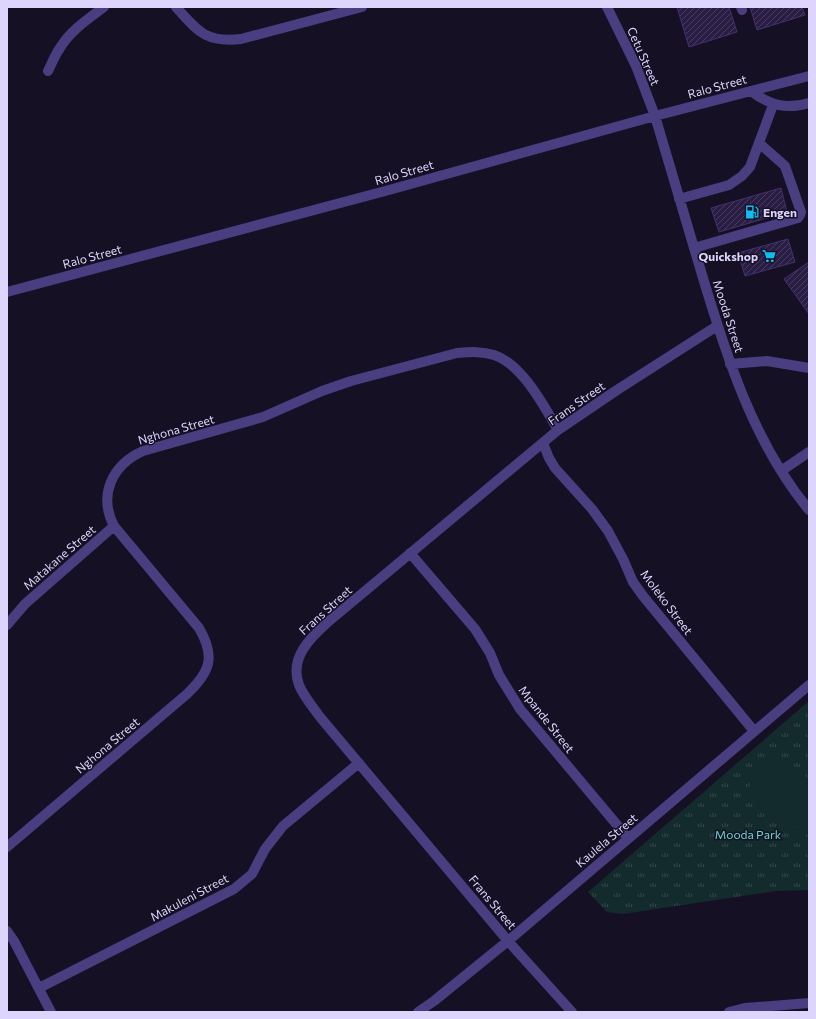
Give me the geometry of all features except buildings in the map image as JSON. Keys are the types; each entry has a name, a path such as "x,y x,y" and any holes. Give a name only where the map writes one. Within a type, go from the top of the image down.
{"street":[{"path":"48,71 60,47 67,38 104,7"},
{"path":"176,7 195,28 204,35 229,41 362,7"},
{"name":"Cetu Street","path":"607,7 636,66 655,116"},
{"name":"Ralo Street","path":"7,292 389,190 655,116 809,76"},
{"path":"751,91 762,100 773,104 792,106 809,103"},
{"path":"679,199 729,185 742,176 750,167 773,104"},
{"name":"Mooda Street","path":"655,116 717,326 730,364 754,423 781,471 809,510"},
{"path":"694,248 798,218 800,215 801,212 785,166 758,143"},
{"name":"Frans Street","path":"572,1012 508,941 320,717 304,694 298,680 297,665 300,654 314,634 558,430 717,326"},
{"name":"Nghona Street","path":"7,847 188,694 204,676 208,666 207,646 199,628 114,526 109,516 107,495 109,487 119,468 124,462 143,451 262,417 322,391 351,381 457,353 473,352 494,355 513,365 520,371 543,404 558,430"},
{"path":"730,364 767,361 809,368"},
{"name":"Moleko Street","path":"543,443 555,468 592,509 608,531 633,582 643,596 754,731"},
{"path":"781,471 809,452"},
{"name":"Matakane Street","path":"7,625 26,604 114,526"},
{"name":"Mpande Street","path":"410,554 475,629 490,653 499,676 520,709 628,838"},
{"name":"Kaulela Street","path":"418,1012 434,1001 508,941 809,685"},
{"name":"Makuleni Street","path":"39,988 234,890 252,874 265,849 283,826 359,763"},
{"path":"7,931 51,1012"},
{"path":"729,1012 745,1008 809,1003"}],"green space":[{"name":"Mooda Park","path":"809,701 809,890 776,891 623,914 607,912 588,892"},
{"path":"769,756 809,782 809,836 745,793"}],"place":[{"name":"Engen","path":"752,212"},
{"name":"Quickshop","path":"769,256"}]}
